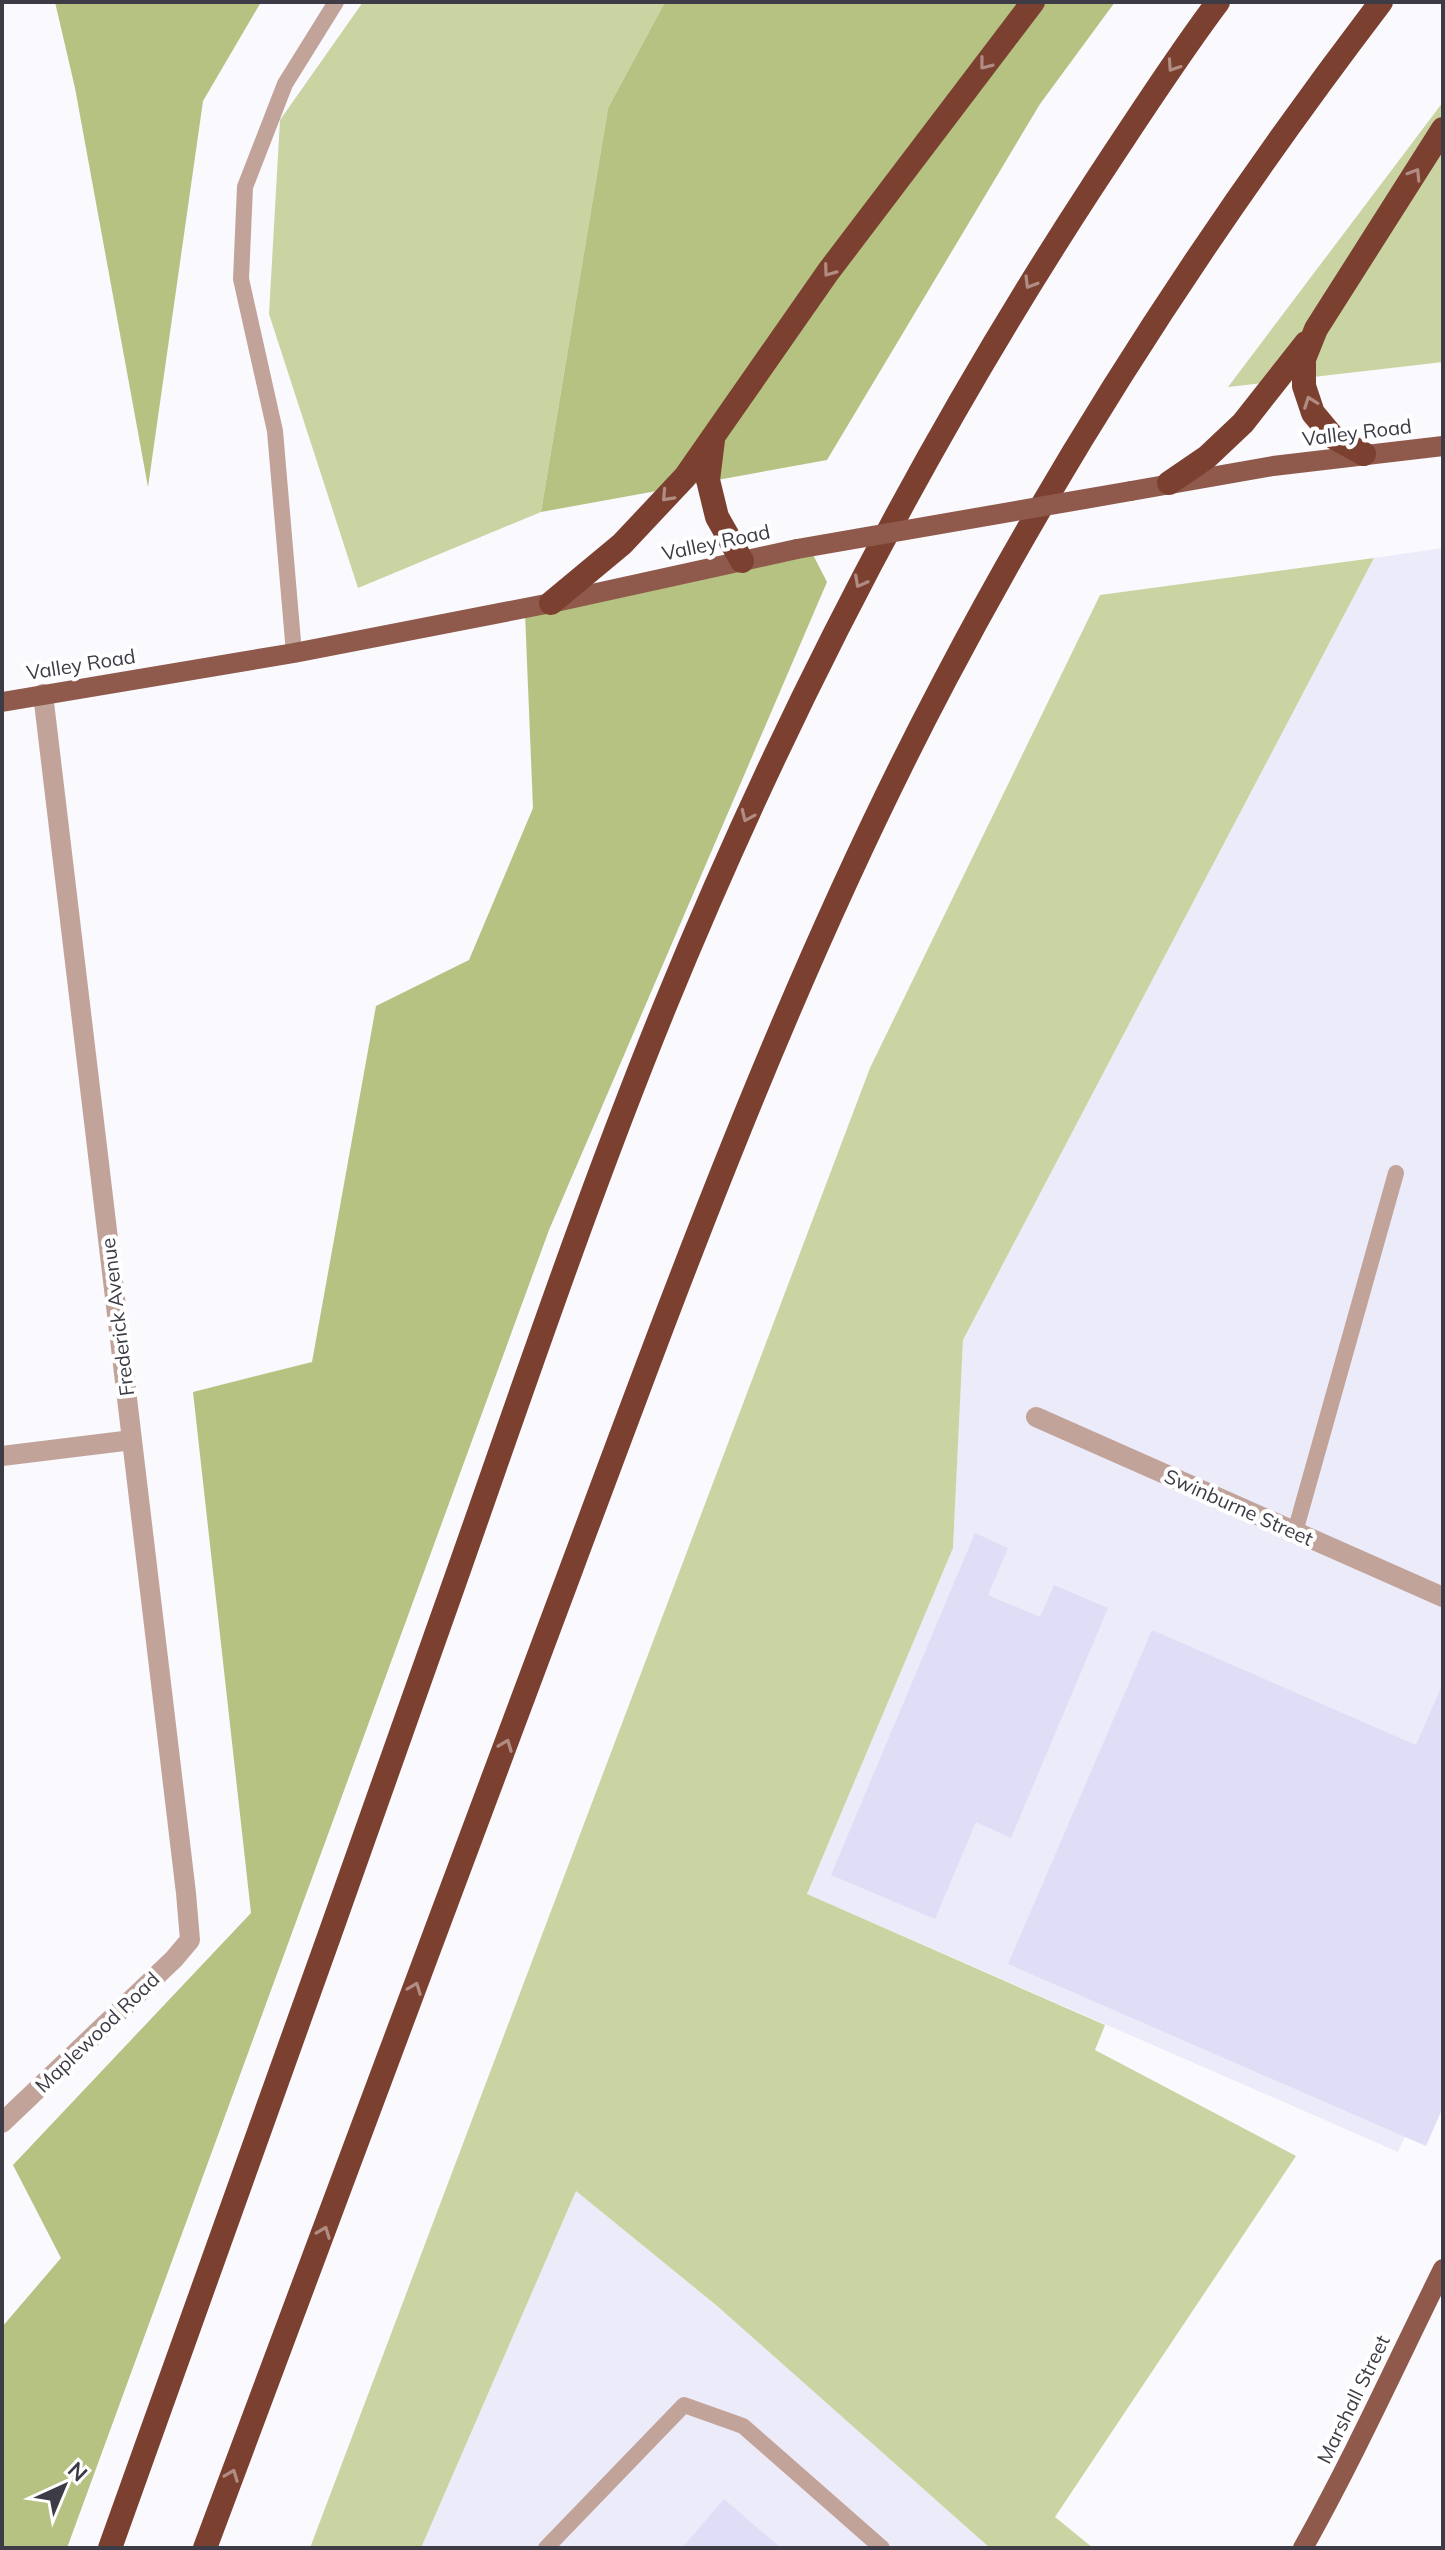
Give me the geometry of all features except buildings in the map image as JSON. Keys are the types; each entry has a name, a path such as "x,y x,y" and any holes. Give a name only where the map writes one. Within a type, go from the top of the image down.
{"highway":[{"path":"551,603 622,544 685,477 828,272 1033,2"},
{"path":"110,2548 565,1271 663,1011 717,883 774,756 901,503 972,379 1108,163 1218,2"},
{"path":"205,2548 666,1320 774,1049 883,803 945,679 1009,563 1152,325 1309,96 1381,2"},
{"path":"1169,483 1207,457 1243,423 1316,329 1443,129"},
{"path":"1316,329 1304,359 1304,386 1313,413 1333,437 1364,454"},
{"path":"714,434 708,480 717,517 742,561"}],"main road":[{"name":"Valley Road","path":"2,702 294,653 551,603 797,549 1169,483 1364,454 1443,446"},
{"name":"Marshall Street","path":"1303,2548 1345,2473 1361,2434 1443,2269"}],"street":[{"name":"Frederick Avenue","path":"43,694 190,1940"},
{"name":"Swinburne Street","path":"1036,1417 1443,1597"},
{"path":"2,1456 132,1440"},
{"name":"Maplewood Road","path":"2,2123 174,1959 190,1940"}],"lane":[{"path":"294,653 275,431 241,279 245,187 285,84 336,2"},
{"path":"1295,1532 1396,1173"},
{"path":"546,2548 684,2405 743,2426 882,2548"}],"shaded area":[{"path":"1443,548 1443,2054 1398,2152 807,1894 953,1548 963,1340 1374,558"},
{"path":"576,2191 716,2305 990,2548 421,2548"}],"green space":[{"path":"55,2 261,2 203,101 148,487 75,88"},
{"path":"363,2 665,2 608,108 541,512 358,588 269,314 280,120"},
{"path":"665,2 1115,2 1040,104 827,460 541,512 608,108"},
{"path":"1443,102 1443,362 1228,387"},
{"path":"810,549 827,582 549,1230 67,2548 2,2548 2,2327 61,2258 13,2165 251,1913 193,1392 312,1362 376,1006 469,960 533,808 525,613"},
{"path":"1374,558 963,1340 953,1548 807,1894 1105,2025 1095,2050 1296,2156 1055,2517 1093,2548 990,2548 716,2305 576,2191 421,2548 310,2548 870,1068 1100,595"}]}
